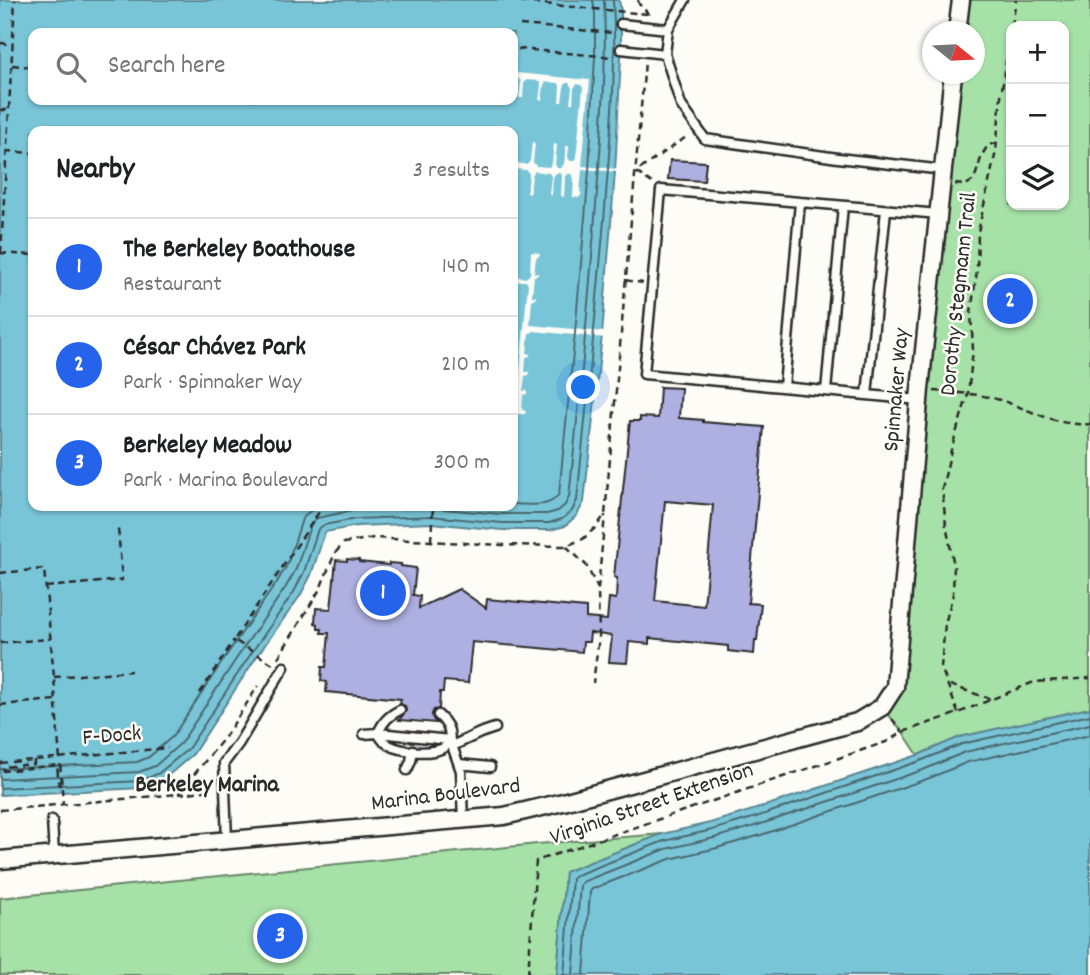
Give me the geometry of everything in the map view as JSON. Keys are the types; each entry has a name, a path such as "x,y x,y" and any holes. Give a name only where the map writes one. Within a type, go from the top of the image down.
{"street":[{"path":"958,21 961,0"},
{"name":"Spinnaker Way","path":"882,707 895,687 920,395 952,84"},
{"name":"Marina Boulevard","path":"0,860 504,816 858,722 882,707"}],"lane":[{"path":"685,0 668,29 666,54 681,104 705,139 894,164 943,177"},
{"path":"621,24 668,29"},
{"path":"621,53 666,54"},
{"path":"920,395 867,395 644,374 661,190 939,214"},
{"path":"783,387 800,202"},
{"path":"826,391 843,206"},
{"path":"867,395 886,210"},
{"path":"227,840 230,803 225,789 224,763 244,743 284,667"},
{"path":"378,733 391,714 400,710"},
{"path":"438,715 451,733 451,743 461,771 463,821"},
{"path":"378,733 385,743 398,749 434,751 495,728"},
{"path":"364,734 378,733 451,743"},
{"path":"407,770 412,750"},
{"path":"459,764 490,767"},
{"path":"52,820 54,855"}],"path":[{"path":"15,0 2,181 0,253 28,255"},
{"path":"523,0 649,14"},
{"path":"570,0 570,6"},
{"path":"638,0 649,14 648,27"},
{"name":"Dorothy Stegmann Trail","path":"1012,21 1016,0"},
{"path":"520,25 621,34"},
{"path":"0,44 12,44"},
{"path":"518,49 621,53"},
{"path":"593,683 599,637 598,589 646,52"},
{"name":"Dorothy Stegmann Trail","path":"958,713 941,667 945,624 953,594 954,566 942,489 968,394 973,350 971,312 977,271 978,232 997,143 1006,62"},
{"path":"11,65 28,66"},
{"path":"0,110 8,110"},
{"path":"634,172 698,129"},
{"path":"943,177 966,185 976,174 988,145 997,143"},
{"path":"6,151 28,153"},
{"path":"634,172 661,190"},
{"path":"625,280 652,284"},
{"path":"920,395 968,394 998,400 1063,422 1090,424"},
{"path":"200,693 320,511"},
{"path":"431,542 433,511"},
{"path":"268,672 320,589 335,553 344,543 374,538 566,546 583,539 605,515"},
{"path":"45,587 122,580 118,528"},
{"path":"566,546 586,565 598,589"},
{"path":"0,573 44,569 63,804"},
{"path":"0,643 49,639"},
{"path":"234,640 274,665"},
{"path":"54,677 131,671"},
{"path":"882,707 904,732 1034,682 1090,678"},
{"path":"178,794 225,737 262,680"},
{"path":"948,684 990,699"},
{"path":"0,705 55,700"},
{"name":"Virginia Street Extension","path":"528,975 536,860 886,742 904,732"},
{"name":"F-Dock","path":"34,760 168,748"},
{"path":"34,760 34,764 3,767 4,771 57,765 59,785 62,785"},
{"path":"0,763 34,760"},
{"path":"0,810 225,789"}],"green space":[{"path":"961,0 1090,0 1090,708 960,737 918,755 882,707 895,687 952,84 985,84 985,21 958,21"},
{"path":"662,834 565,872 557,975 0,975 0,898"}],"water":[{"path":"0,0 619,0 621,57 602,335 584,502 577,515 565,526 550,530 502,530 432,523 357,526 325,532 311,575 300,596 193,754 163,780 143,788 0,795"},
{"path":"1090,708 1090,975 557,975 565,872 662,834 753,810 918,755 960,737"}],"pier":[{"path":"518,73 590,80 582,166 618,169 618,172 582,169 582,193 579,198 573,197 572,174 565,178 564,197 561,196 561,173 556,173 553,177 552,195 549,195 551,176 549,173 535,171 530,194 527,193 529,174 527,170 518,169 518,163 527,165 530,161 532,142 535,143 533,162 536,166 549,167 554,144 557,145 557,168 564,164 566,146 569,146 570,161 576,158 583,88 577,84 574,88 573,103 570,103 572,88 566,83 562,102 559,102 559,83 546,82 542,100 539,100 540,81 527,80 524,83 523,98 519,98"},
{"path":"531,252 540,253 536,258 534,273 538,275 534,276 532,296 536,298 532,300 530,325 605,332 605,338 533,331 529,333 527,353 530,356 526,357 525,372 529,372 529,375 525,376 523,391 527,390 527,394 523,395 522,410 526,411 525,414 518,414 518,382 528,284 526,281 518,281 518,277 526,278 530,274"}],"building":[{"path":"670,160 706,162 704,181 668,179"},
{"path":"660,387 681,388 679,418 764,427 748,603 761,604 754,654 728,651 728,646 649,638 649,644 629,642 627,663 609,662 612,636 590,633 589,642 583,642 582,652 472,642 468,683 444,681 439,709 432,714 437,723 399,720 406,711 405,706 400,704 401,699 326,692 327,682 321,681 322,667 326,667 329,633 321,633 322,629 318,629 318,624 315,623 316,608 331,609 336,560 401,564 416,568 413,595 420,596 419,608 459,589 486,608 487,599 586,608 586,618 607,620 609,598 616,599 617,578 614,577 630,421 640,421 640,417 658,418","holes":["665,501 713,505 704,606 655,601"]}],"place":[{"name":"César Chávez Park","path":"1010,301"},
{"name":"The Berkeley Boathouse","path":"383,593"},
{"name":"Berkeley Meadow","path":"280,936"}],"district":[{"name":"Berkeley Marina","path":"207,786"}]}
